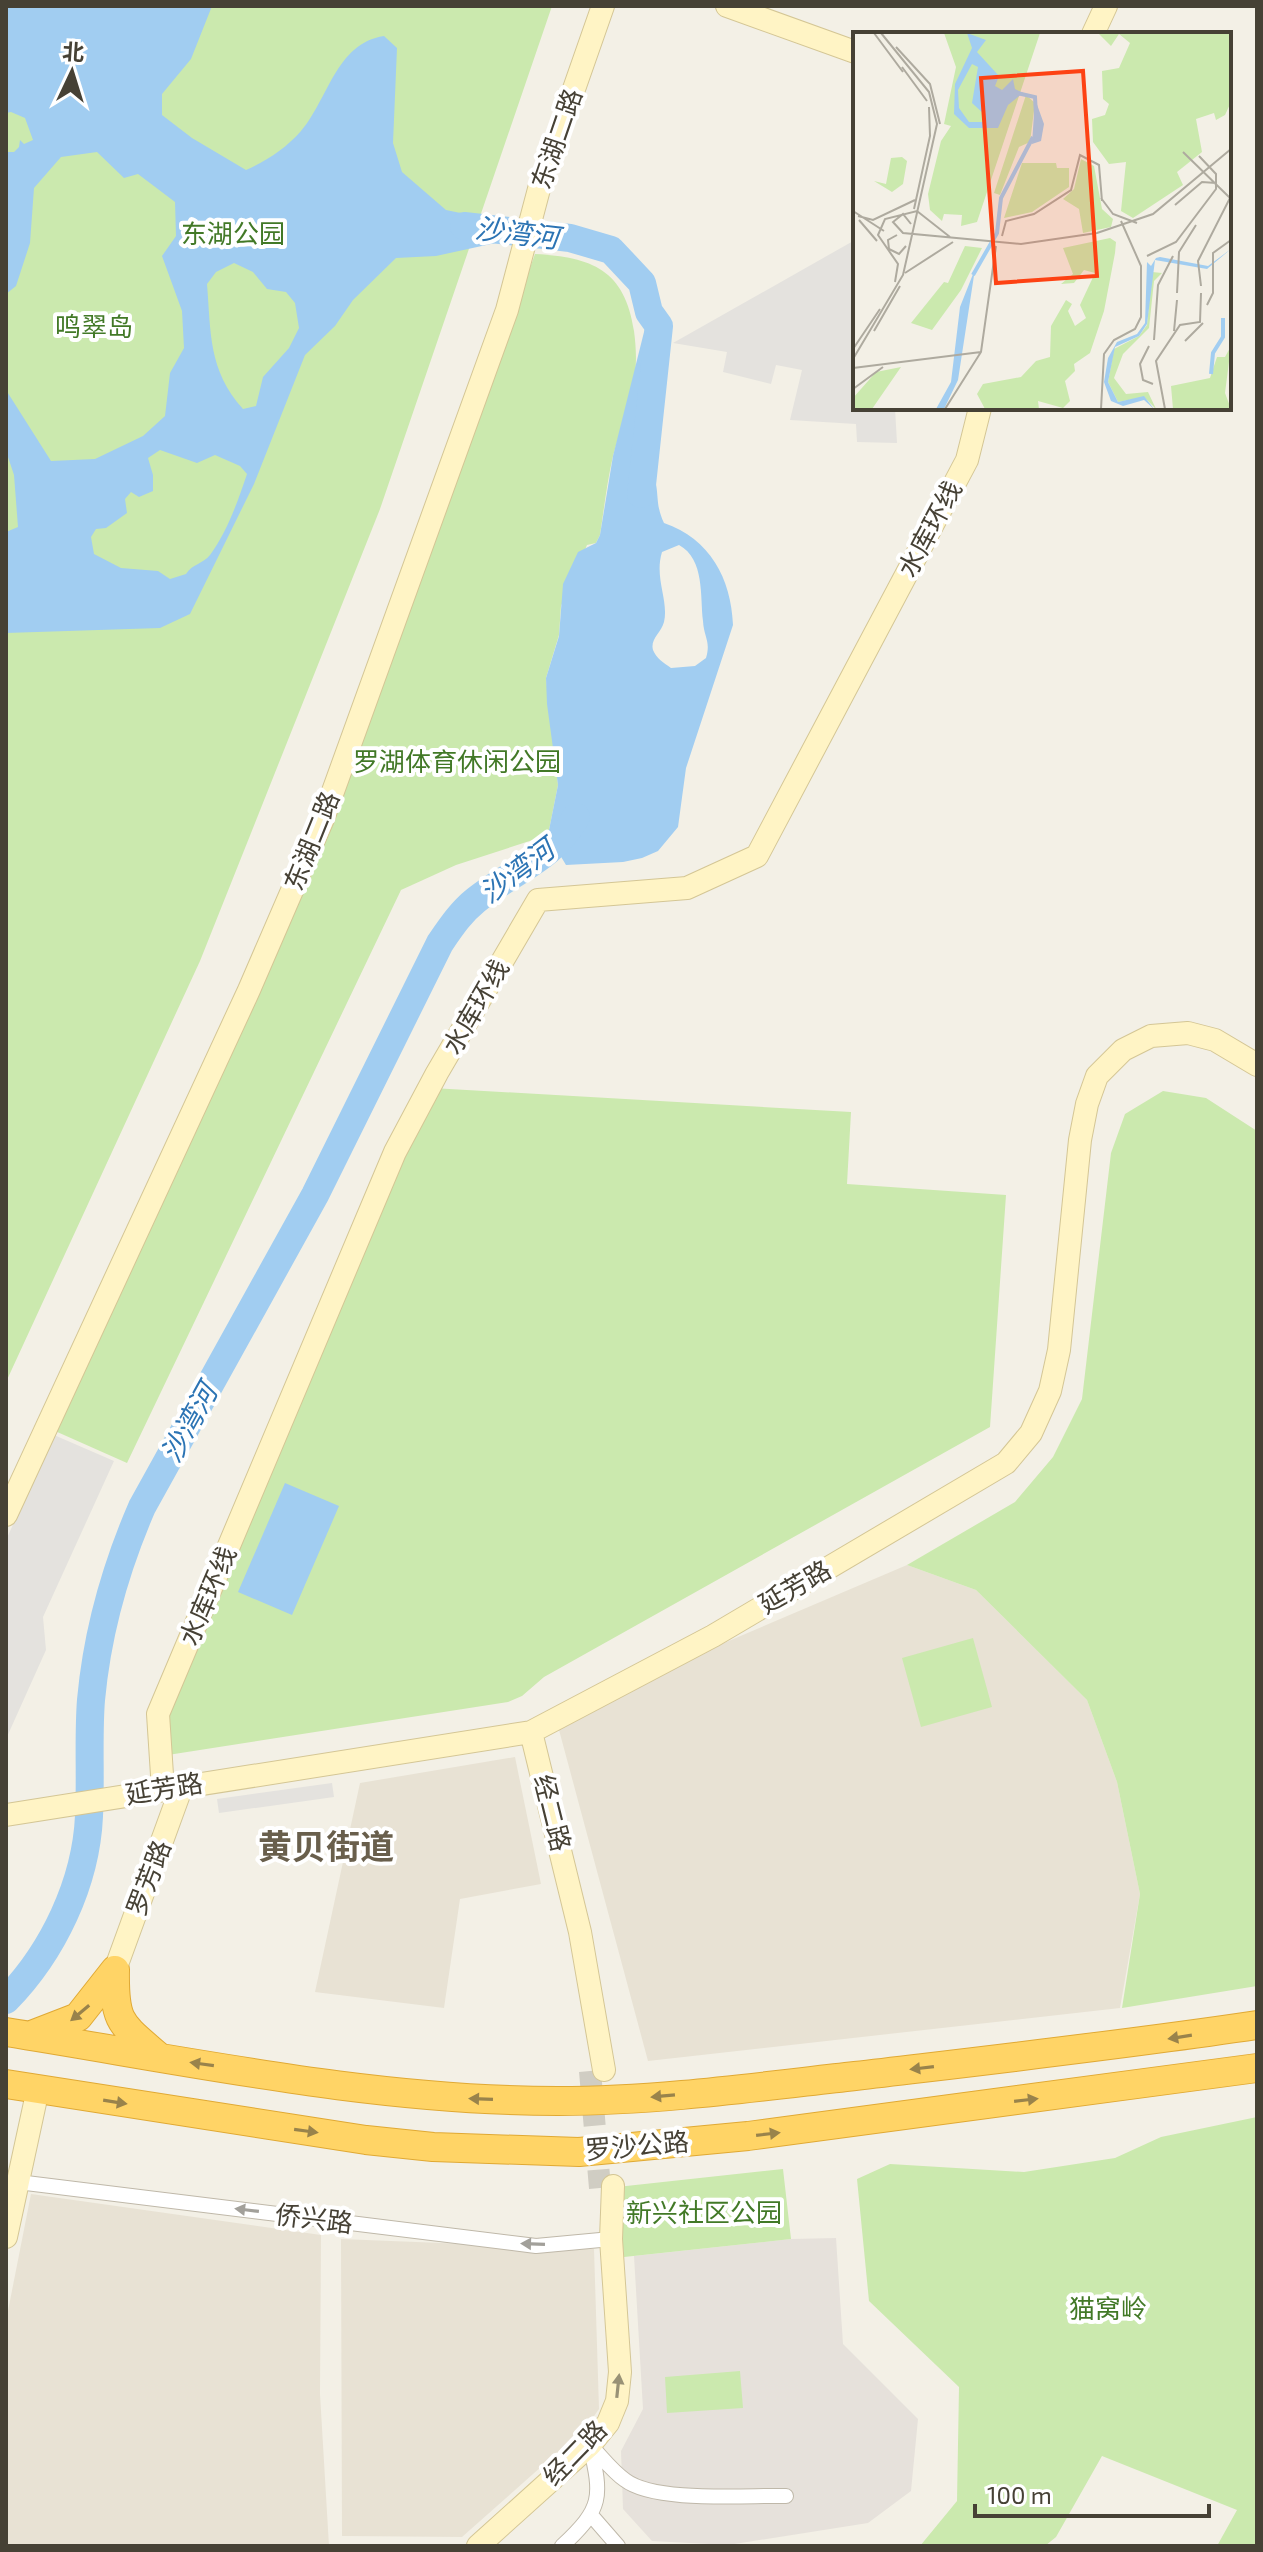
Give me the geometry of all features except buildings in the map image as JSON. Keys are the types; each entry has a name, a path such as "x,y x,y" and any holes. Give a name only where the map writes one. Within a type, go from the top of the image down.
{"highway":[{"path":"18,2034 78,2017 115,1970"},
{"path":"115,1970 115,2008 122,2021 160,2058"},
{"name":"罗沙公路","path":"18,2034 160,2058 402,2091 462,2098 559,2101 656,2097 745,2088 1123,2045 1257,2025"},
{"name":"罗沙公路","path":"21,2086 366,2140 433,2147 579,2152 748,2136 1257,2068"}],"street":[{"name":"东湖二路","path":"6,1515 249,990 323,819 422,551 516,278 539,189 603,6"},
{"path":"727,6 853,51"},
{"path":"1094,32 1106,6"},
{"name":"水库环线","path":"172,1788 158,1714 395,1152 437,1073 538,900 687,888 757,856 967,460 980,410"},
{"name":"延芳路","path":"6,1815 531,1732 713,1636 1006,1463 1031,1433 1050,1391 1059,1350 1080,1140 1087,1104 1097,1076 1123,1050 1151,1036 1188,1033 1215,1040 1257,1065"},
{"name":"经二路","path":"531,1732 580,1932 592,1995 597,2070"},
{"name":"罗芳路","path":"115,1970 172,1788"},
{"path":"6,2237 18,2182 21,2086"},
{"name":"侨兴路","path":"18,2182 536,2246 611,2239"},
{"name":"经二路","path":"478,2546 590,2445 608,2423 617,2401 620,2372 607,2187"},
{"path":"590,2445 626,2481 642,2489 666,2494 786,2496"},
{"path":"562,2546 591,2515 598,2499 599,2484 590,2445"},
{"path":"591,2515 618,2546"}],"shaded area":[{"path":"853,241 853,410 895,410 897,443 857,442 856,424 790,420 802,370 776,365 771,384 723,372 727,352 673,343"},
{"path":"54,1435 114,1461 43,1617 46,1650 6,1739 6,1540"},
{"path":"907,1565 976,1590 1087,1700 1117,1782 1140,1894 1120,2008 648,2061 555,1715"},
{"path":"515,1757 541,1884 460,1899 444,2008 315,1992 360,1783"},
{"path":"332,1783 334,1797 219,1813 217,1799"},
{"path":"31,2194 321,2235 320,2394 329,2546 6,2546 6,2321"},
{"path":"836,2238 843,2344 918,2419 911,2491 868,2523 728,2545 652,2541 623,2509 621,2451 643,2409 634,2256 791,2239"},
{"path":"341,2239 594,2249 599,2409 587,2426 462,2537 342,2536"}],"green space":[{"name":"东湖公园","path":"6,6 552,6 380,509 200,961 6,1382"},
{"name":"罗湖体育休闲公园","path":"535,254 589,264 614,281 630,310 636,356 633,389 613,456 600,535 596,543 587,545 561,606 559,635 546,678 558,785 548,835 456,865 401,890 127,1463 55,1431 330,829"},
{"path":"432,1088 851,1112 847,1184 1006,1195 990,1427 544,1677 522,1696 508,1702 155,1757 151,1712"},
{"path":"1163,1091 1206,1098 1257,1131 1257,1986 1122,2008 1140,1894 1117,1782 1087,1700 976,1590 907,1565 1015,1502 1053,1457 1082,1399 1111,1153 1125,1114"},
{"path":"973,1638 992,1707 921,1727 902,1658"},
{"name":"猫窝岭","path":"1257,2117 1257,2546 1217,2546 1237,2510 1102,2456 1056,2537 1045,2546 920,2546 957,2501 959,2387 869,2301 857,2179 890,2164 1024,2172 1115,2158 1161,2137"},
{"name":"新兴社区公园","path":"783,2169 791,2239 624,2257 617,2187"},
{"path":"740,2371 743,2408 667,2413 665,2377"}],"water":[{"path":"6,6 212,6 191,59 162,94 162,115 192,138 246,170 276,154 301,131 335,74 355,49 384,36 397,48 393,143 402,172 446,210 504,222 500,242 436,256 396,258 353,300 335,326 305,355 254,484 190,614 160,628 6,633 6,532 18,527 14,475 6,451 6,390 51,461 95,459 143,436 165,416 170,373 184,348 182,311 162,256 176,236 175,202 138,174 124,178 97,152 61,157 34,188 30,243 16,286 6,294 6,152 14,152 20,140 24,144 33,140 25,118 6,113","holes":["234,263 253,272 267,289 286,292 295,303 299,328 289,348 263,377 256,406 243,409 223,380 217,365 207,284 216,272","160,450 197,463 215,455 240,466 247,474 227,526 210,555 186,574 170,579 158,571 121,568 94,554 91,537 96,529 106,528 127,513 125,499 131,492 139,497 153,491 148,458"]},
{"path":"649,312 658,358 645,459 654,477 664,523 694,539 715,562 728,591 733,625 686,768 678,827 658,851 642,858 566,865 548,835 558,785 546,678 559,636 563,584 578,552 596,543 600,535 613,456","holes":["679,545 687,551 700,579 707,652 706,658 695,666 671,668 660,660 652,646 663,626 665,614 660,562 662,552"]},
{"path":"285,1483 339,1506 292,1615 238,1592"}],"waterway":[{"name":"沙湾河","path":"464,226 570,238 611,250 642,283 649,312 659,326 641,494"},
{"name":"沙湾河","path":"6,2000 52,1938 74,1891 81,1866 89,1816 90,1714 98,1650 116,1577 142,1507 315,1195 440,943 471,905 543,855 576,817"}],"tunnel":[{"path":"590,2071 600,2188"}],"district":[{"name":"黄贝街道","path":"326,1847"}],"park label":[{"name":"鸣翠岛","path":"94,327"}]}
